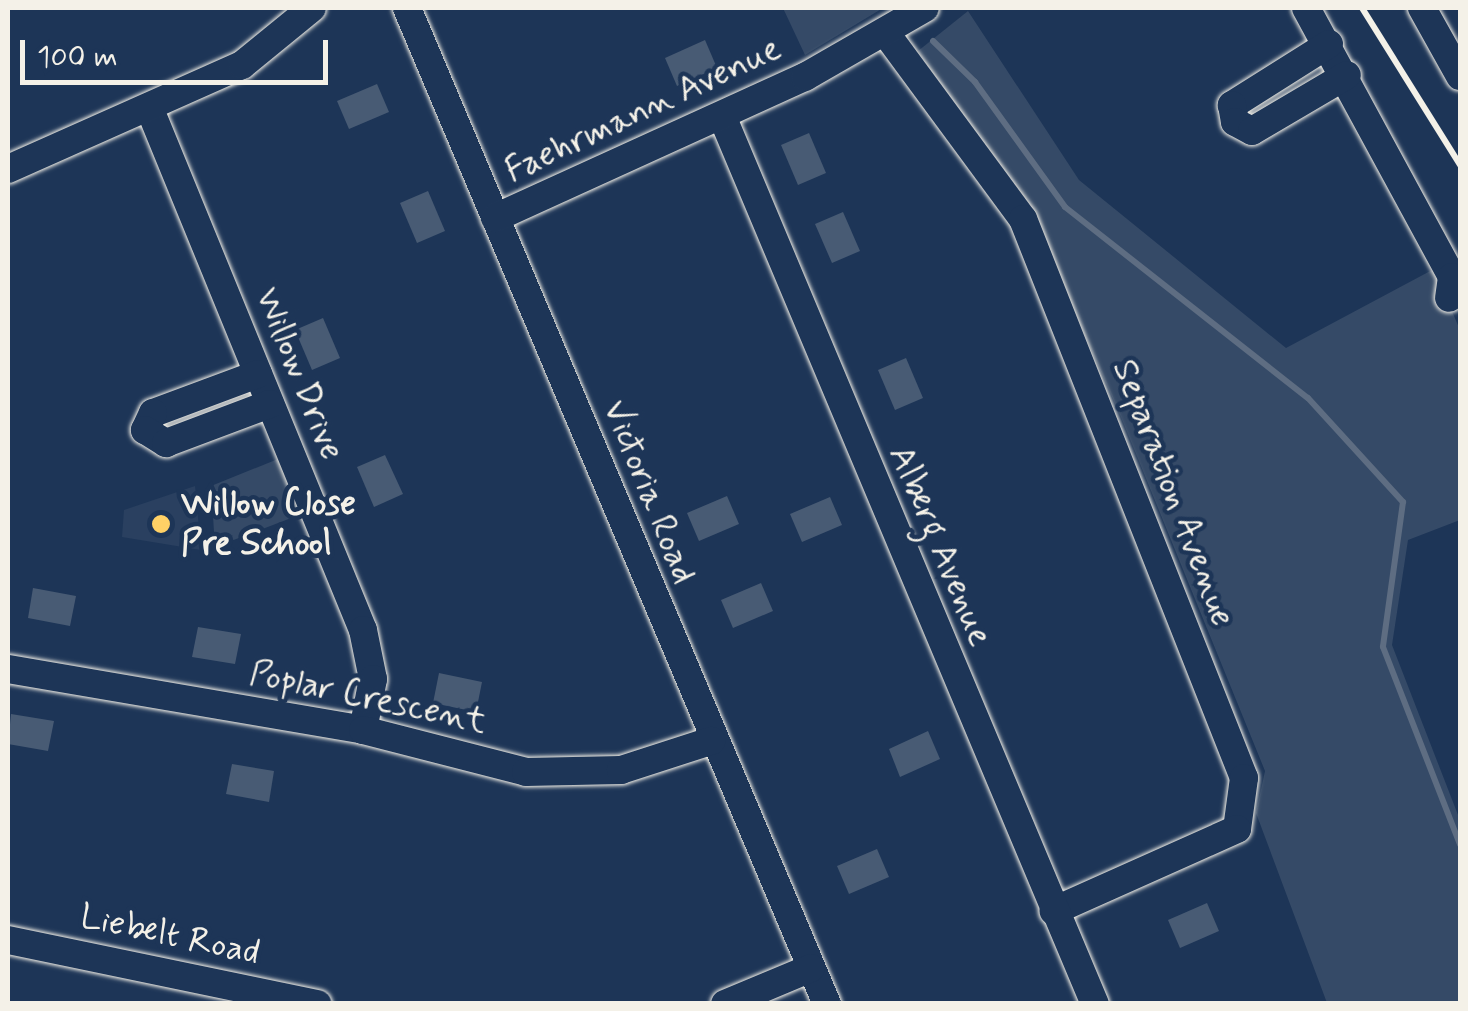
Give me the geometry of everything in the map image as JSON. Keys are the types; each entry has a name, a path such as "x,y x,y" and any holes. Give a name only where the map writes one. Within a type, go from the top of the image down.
{"street":[{"path":"8,169 242,65 312,8"},
{"path":"390,8 398,8"},
{"name":"Victoria Road","path":"407,8 711,741 826,1004"},
{"name":"Faehrmann Avenue","path":"495,218 722,116 924,8"},
{"path":"1306,8 1347,75 1454,292"},
{"path":"1422,8 1460,76"},
{"name":"Separation Avenue","path":"884,32 1023,219 1244,778 1237,828 1054,911"},
{"path":"1329,44 1232,105 1235,122 1252,132 1347,75"},
{"name":"Willow Drive","path":"150,107 371,657 363,730"},
{"name":"Alberg Avenue","path":"722,116 1095,1004"},
{"path":"258,374 153,413 145,430 166,443 270,404"},
{"name":"Poplar Crescent","path":"8,669 363,730 526,772 620,770 711,741"},
{"name":"Liebelt Road","path":"8,940 316,1004"},
{"path":"724,1004 811,968"}],"shaded area":[{"path":"783,8 883,8 805,55"},
{"path":"968,11 1079,180 1286,348 1434,269 1460,330 1460,520 1408,540 1392,645 1460,820 1460,1003 1327,1003 1256,813 1265,771 1121,417 1035,222 918,51"},
{"path":"278,459 299,515 215,547 211,486"},
{"name":"Willow Close Pre School","path":"195,486 201,550 122,537 124,510"}],"building":[{"path":"705,40 717,68 677,86 665,58"},
{"path":"377,84 389,112 349,129 337,101"},
{"path":"809,133 826,173 798,185 781,145"},
{"path":"428,191 445,231 417,243 400,203"},
{"path":"843,212 860,251 832,263 815,224"},
{"path":"323,318 340,358 312,370 295,330"},
{"path":"906,358 923,398 895,410 878,370"},
{"path":"385,455 403,494 374,507 357,467"},
{"path":"727,496 739,524 699,541 687,513"},
{"path":"830,497 842,525 802,542 790,514"},
{"path":"761,583 773,611 733,628 721,600"},
{"path":"33,588 76,596 70,626 28,618"},
{"path":"198,627 241,634 235,664 192,657"},
{"path":"439,673 482,682 476,712 433,703"},
{"path":"11,714 54,721 48,751 8,744"},
{"path":"928,731 940,759 900,777 889,749"},
{"path":"232,764 274,771 269,802 226,794"},
{"path":"877,849 889,877 849,894 837,866"},
{"path":"1207,903 1219,931 1180,948 1168,920"}],"waterway":[{"path":"933,41 975,82 1065,207 1308,398 1403,502 1383,647 1460,844"}],"railway":[{"path":"1362,8 1460,165"}],"place":[{"name":"Willow Close Pre School","path":"161,524"}]}
